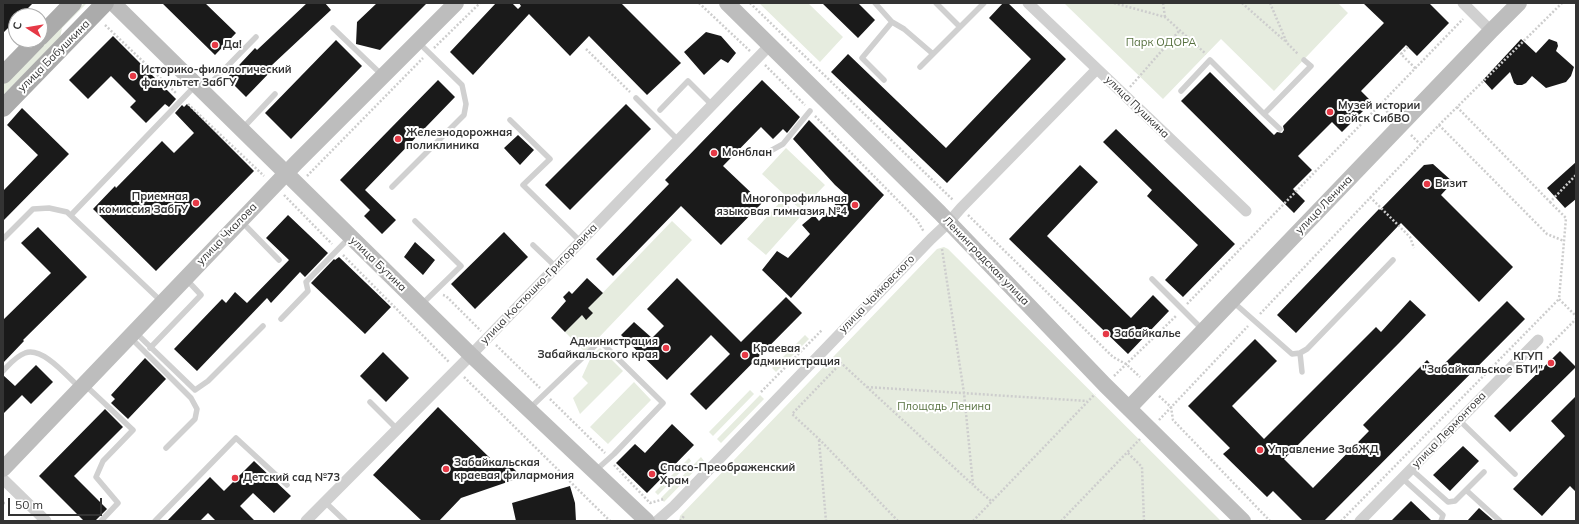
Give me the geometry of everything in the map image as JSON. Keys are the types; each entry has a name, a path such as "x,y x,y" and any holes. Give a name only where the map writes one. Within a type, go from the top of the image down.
{"main road":[{"path":"48,29 73,3"},
{"name":"улица Бабушкина","path":"3,108 105,3"},
{"name":"улица Бутина","path":"113,3 241,129 291,168 351,237 471,355 647,521"},
{"name":"Ленинградская улица","path":"727,3 940,213 1105,385 1243,521"},
{"name":"улица Ленина","path":"1130,408 1519,3"},
{"name":"улица Чкалова","path":"3,469 291,168 383,76 423,47 453,4"},
{"name":"улица Бабушкина","path":"3,75 29,48"}],"street":[{"name":"улица Пушкина","path":"1028,3 1246,211"},
{"path":"1463,3 1491,31"},
{"name":"улица Костюшко-Григоровича","path":"306,521 471,355 770,44"},
{"name":"улица Чайковского","path":"657,521 674,506 805,368 1097,69"},
{"name":"улица Лермонтова","path":"1360,521 1538,340"},
{"path":"3,479 46,521"}],"lane":[{"path":"875,3 892,22 904,29 932,54"},
{"path":"936,3 960,27"},
{"path":"920,67 984,3"},
{"path":"884,80 862,58 892,22"},
{"path":"333,28 383,76"},
{"path":"71,215 183,99 199,88 256,37"},
{"path":"392,187 464,115 466,104 462,85 423,47"},
{"path":"1181,90 1210,60 1280,129"},
{"path":"1264,114 1311,66 1304,60"},
{"path":"660,110 688,82 712,105"},
{"path":"241,129 275,94"},
{"path":"636,98 678,140"},
{"path":"763,155 783,144 810,111"},
{"path":"510,120 550,159 523,185 580,242"},
{"path":"3,239 32,208 49,208 67,212 162,302"},
{"path":"415,220 461,266 436,292 420,305"},
{"path":"240,221 279,260"},
{"path":"281,319 308,291 306,282 351,237"},
{"path":"533,245 556,267"},
{"path":"1232,301 1292,354 1300,353 1307,349 1393,260"},
{"path":"150,348 201,295 185,278"},
{"path":"1152,279 1203,331"},
{"path":"132,334 150,348 195,390 208,381 263,326"},
{"path":"132,334 192,398 197,409 195,420 166,448"},
{"path":"528,409 546,394 600,341 663,403 610,458 594,472"},
{"path":"3,371 14,360 26,352 35,351 46,356 133,430 103,461 96,477 118,503 101,521"},
{"path":"1300,353 1302,372"},
{"path":"370,402 397,429"},
{"path":"1458,420 1515,474"},
{"path":"156,521 236,438 287,485"},
{"path":"1411,469 1448,502 1455,501 1484,472"},
{"path":"1402,478 1443,515 1442,521"},
{"path":"1466,490 1500,521"},
{"path":"325,502 345,521"}],"path":[{"path":"286,198 423,47 480,3"},
{"path":"699,3 752,52"},
{"path":"750,3 1113,357 1126,364 1171,407 1174,420 1270,521"},
{"path":"1114,3 1165,17 1206,54 1210,60"},
{"path":"1164,3 1165,17"},
{"path":"1242,3 1304,60"},
{"path":"1270,3 1287,43"},
{"path":"1061,521 1128,453 1439,125 1562,3"},
{"path":"972,521 1088,401 1182,310 1471,11"},
{"path":"106,25 274,186 610,521"},
{"path":"1139,78 1180,30"},
{"path":"1408,47 1401,54 1416,69"},
{"path":"586,49 636,98"},
{"path":"765,65 917,220 924,232"},
{"path":"1342,521 1558,299 1566,218 1457,107"},
{"path":"1439,125 1547,234 1564,241"},
{"path":"291,168 303,180 314,180"},
{"path":"1550,202 1576,175"},
{"path":"1370,197 1410,237 1414,248"},
{"path":"942,249 964,393 973,484"},
{"path":"436,292 446,296 488,337 610,458 612,463 650,502 668,499"},
{"path":"1558,299 1576,316"},
{"path":"761,392 822,330"},
{"path":"898,521 819,439 792,414 841,362 992,501"},
{"path":"867,387 1088,401"},
{"path":"819,439 826,521"},
{"path":"1128,453 1142,467 1144,521"},
{"path":"680,521 684,516"}],"green space":[{"path":"84,3 86,4 62,28 60,38 3,95 3,85 40,48 48,48 48,39"},
{"path":"759,3 808,3 843,37 820,62"},
{"name":"Парк ОДОРА","path":"1064,3 1338,3 1348,13 1274,91 1221,39 1163,99"},
{"path":"786,148 825,185 801,210 762,174"},
{"path":"782,200 800,217 766,255 747,239"},
{"path":"672,221 692,240 585,352 565,332 582,315 586,319 588,308"},
{"name":"Площадь Ленина","path":"944,247 948,249 1221,521 679,521 680,516 937,249"},
{"path":"805,335 809,339 776,372 772,368"},
{"path":"600,348 623,371 580,414 573,398 588,383 582,377 592,355"},
{"path":"634,382 651,400 608,444 590,427"},
{"path":"750,390 754,394 713,436 709,432"},
{"path":"760,395 764,399 721,443 717,439"},
{"path":"701,457 704,461 664,502 661,498"},
{"path":"689,458 691,461 658,495 655,492"}],"building":[{"path":"3,3 33,3 28,8 8,8 8,28 3,33"},
{"path":"162,3 205,3 236,33 215,55"},
{"path":"307,3 325,3 331,10 272,65 274,68 246,97 227,78 255,48 257,50"},
{"path":"377,3 427,3 380,50 356,44 357,22"},
{"path":"496,3 512,3 518,9 521,6 519,3 621,3 681,63 647,95 589,36 570,56 529,14 473,75 450,52"},
{"path":"822,3 858,3 875,20 858,38"},
{"path":"1003,3 1008,3 1066,59 947,183 831,72 848,54 946,148 1031,59 989,18"},
{"name":"Музей истории войск СибВО","path":"1363,3 1429,3 1449,23 1417,56 1406,45 1361,91 1372,102 1342,132 1332,122 1298,156 1312,170 1293,189 1305,201 1294,213 1181,101 1210,72 1274,135 1277,132 1282,133 1284,130 1283,126 1384,23"},
{"path":"706,32 721,36 736,53 728,63 721,59 704,75 684,52"},
{"name":"Историко-филологический факультет ЗабГУ","path":"113,36 176,99 169,107 165,104 146,123 130,107 136,101 111,76 88,99 69,80"},
{"path":"1521,39 1536,53 1549,39 1557,42 1558,46 1556,51 1574,67 1571,76 1566,82 1546,88 1532,76 1526,83 1517,85 1514,83 1510,72 1492,90 1483,80"},
{"path":"336,40 362,66 291,139 265,113"},
{"name":"Железнодорожная поликлиника","path":"438,80 455,97 365,190 396,220 382,234 364,216 370,210 340,180"},
{"name":"Монблан","path":"762,80 800,117 787,133 783,129 773,139 761,127 723,166 762,203 721,245 681,206 613,276 596,259 669,184 665,180"},
{"name":"Приемная комиссия ЗабГУ","path":"187,104 254,171 156,271 93,209 162,141 174,153 194,133 175,113 182,105 184,107"},
{"path":"626,104 651,129 570,210 545,185"},
{"path":"22,108 69,154 3,221 3,191 38,155 7,125"},
{"name":"Многопрофильная языковая гимназия №4","path":"809,120 884,195 791,298 762,270 777,251 788,258 810,234 802,225 814,215 819,221 845,194 793,139"},
{"path":"1116,129 1235,244 1183,297 1165,280 1198,245 1147,196 1152,190 1103,142"},
{"path":"518,135 534,150 520,165 504,148"},
{"path":"1576,162 1576,199 1565,208 1547,188"},
{"path":"1433,164 1453,182 1441,195 1513,267 1479,302 1401,223 1296,333 1277,315 1379,209 1380,210 1424,165"},
{"path":"1080,165 1098,182 1047,236 1131,318 1153,295 1169,311 1128,354 1009,239"},
{"path":"288,215 328,253 305,277 300,272 271,303 267,298 197,371 174,349 222,299 226,303 235,292 247,303 289,260 266,238"},
{"path":"38,227 87,277 23,340 24,341 3,363 3,320 51,273 21,243"},
{"path":"504,232 528,257 475,309 451,284"},
{"path":"415,242 435,260 423,275 404,257"},
{"path":"339,257 391,307 365,334 311,283 334,259 335,260"},
{"path":"587,278 603,293 588,308 593,313 586,320 582,315 565,332 551,318 566,301 563,297 569,291 572,294"},
{"name":"Администрация Забайкальского края","path":"677,278 741,342 786,297 802,313 706,410 690,394 730,354 711,335 667,380 621,335 634,322 652,338 664,326 647,309"},
{"path":"1410,300 1426,315 1284,459 1313,488 1369,431 1363,425 1427,360 1437,371 1507,301 1525,319 1324,521 1303,521 1273,491 1267,497 1223,454 1230,448 1188,406 1255,339 1277,361 1232,406 1264,439 1376,327 1381,332"},
{"path":"1560,351 1576,367 1510,432 1494,416"},
{"path":"383,352 409,378 386,402 360,376"},
{"path":"145,358 166,379 128,419 111,403 115,399 111,395"},
{"path":"36,365 53,382 31,404 22,395 3,414 3,375 15,386"},
{"path":"1576,396 1576,492 1570,486 1542,516 1513,489 1565,436 1551,421"},
{"name":"Забайкальская краевая филармония","path":"438,407 493,461 507,462 522,477 461,498 439,521 422,521 373,475"},
{"path":"105,409 123,427 74,476 107,509 95,521 84,521 39,476"},
{"name":"Спасо-Преображенский Храм","path":"672,424 694,445 647,493 616,463 635,444 645,453"},
{"path":"1463,446 1479,461 1450,491 1433,475"},
{"path":"254,461 291,496 274,513 253,493 240,506 255,521 216,521 208,513 200,521 167,521 210,477 224,491"},
{"path":"570,486 575,503 576,521 516,521 512,503"},
{"path":"1411,501 1432,521 1391,521"},
{"path":"1479,508 1494,521 1467,521"}],"place":[{"name":"Да!","path":"215,45"},
{"name":"Историко-филологический факультет ЗабГУ","path":"133,76"},
{"name":"Музей истории войск СибВО","path":"1330,112"},
{"name":"Железнодорожная поликлиника","path":"398,139"},
{"name":"Монблан","path":"714,153"},
{"name":"Визит","path":"1427,184"},
{"name":"Приемная комиссия ЗабГУ","path":"196,203"},
{"name":"Многопрофильная языковая гимназия №4","path":"855,205"},
{"name":"Забайкалье","path":"1106,334"},
{"name":"Администрация Забайкальского края","path":"666,348"},
{"name":"Краевая администрация","path":"745,355"},
{"name":"КГУП \"Забайкальское БТИ\"","path":"1551,363"},
{"name":"Управление ЗабЖД","path":"1260,450"},
{"name":"Забайкальская краевая филармония","path":"446,469"},
{"name":"Спасо-Преображенский Храм","path":"652,474"},
{"name":"Детский сад №73","path":"235,478"}]}
